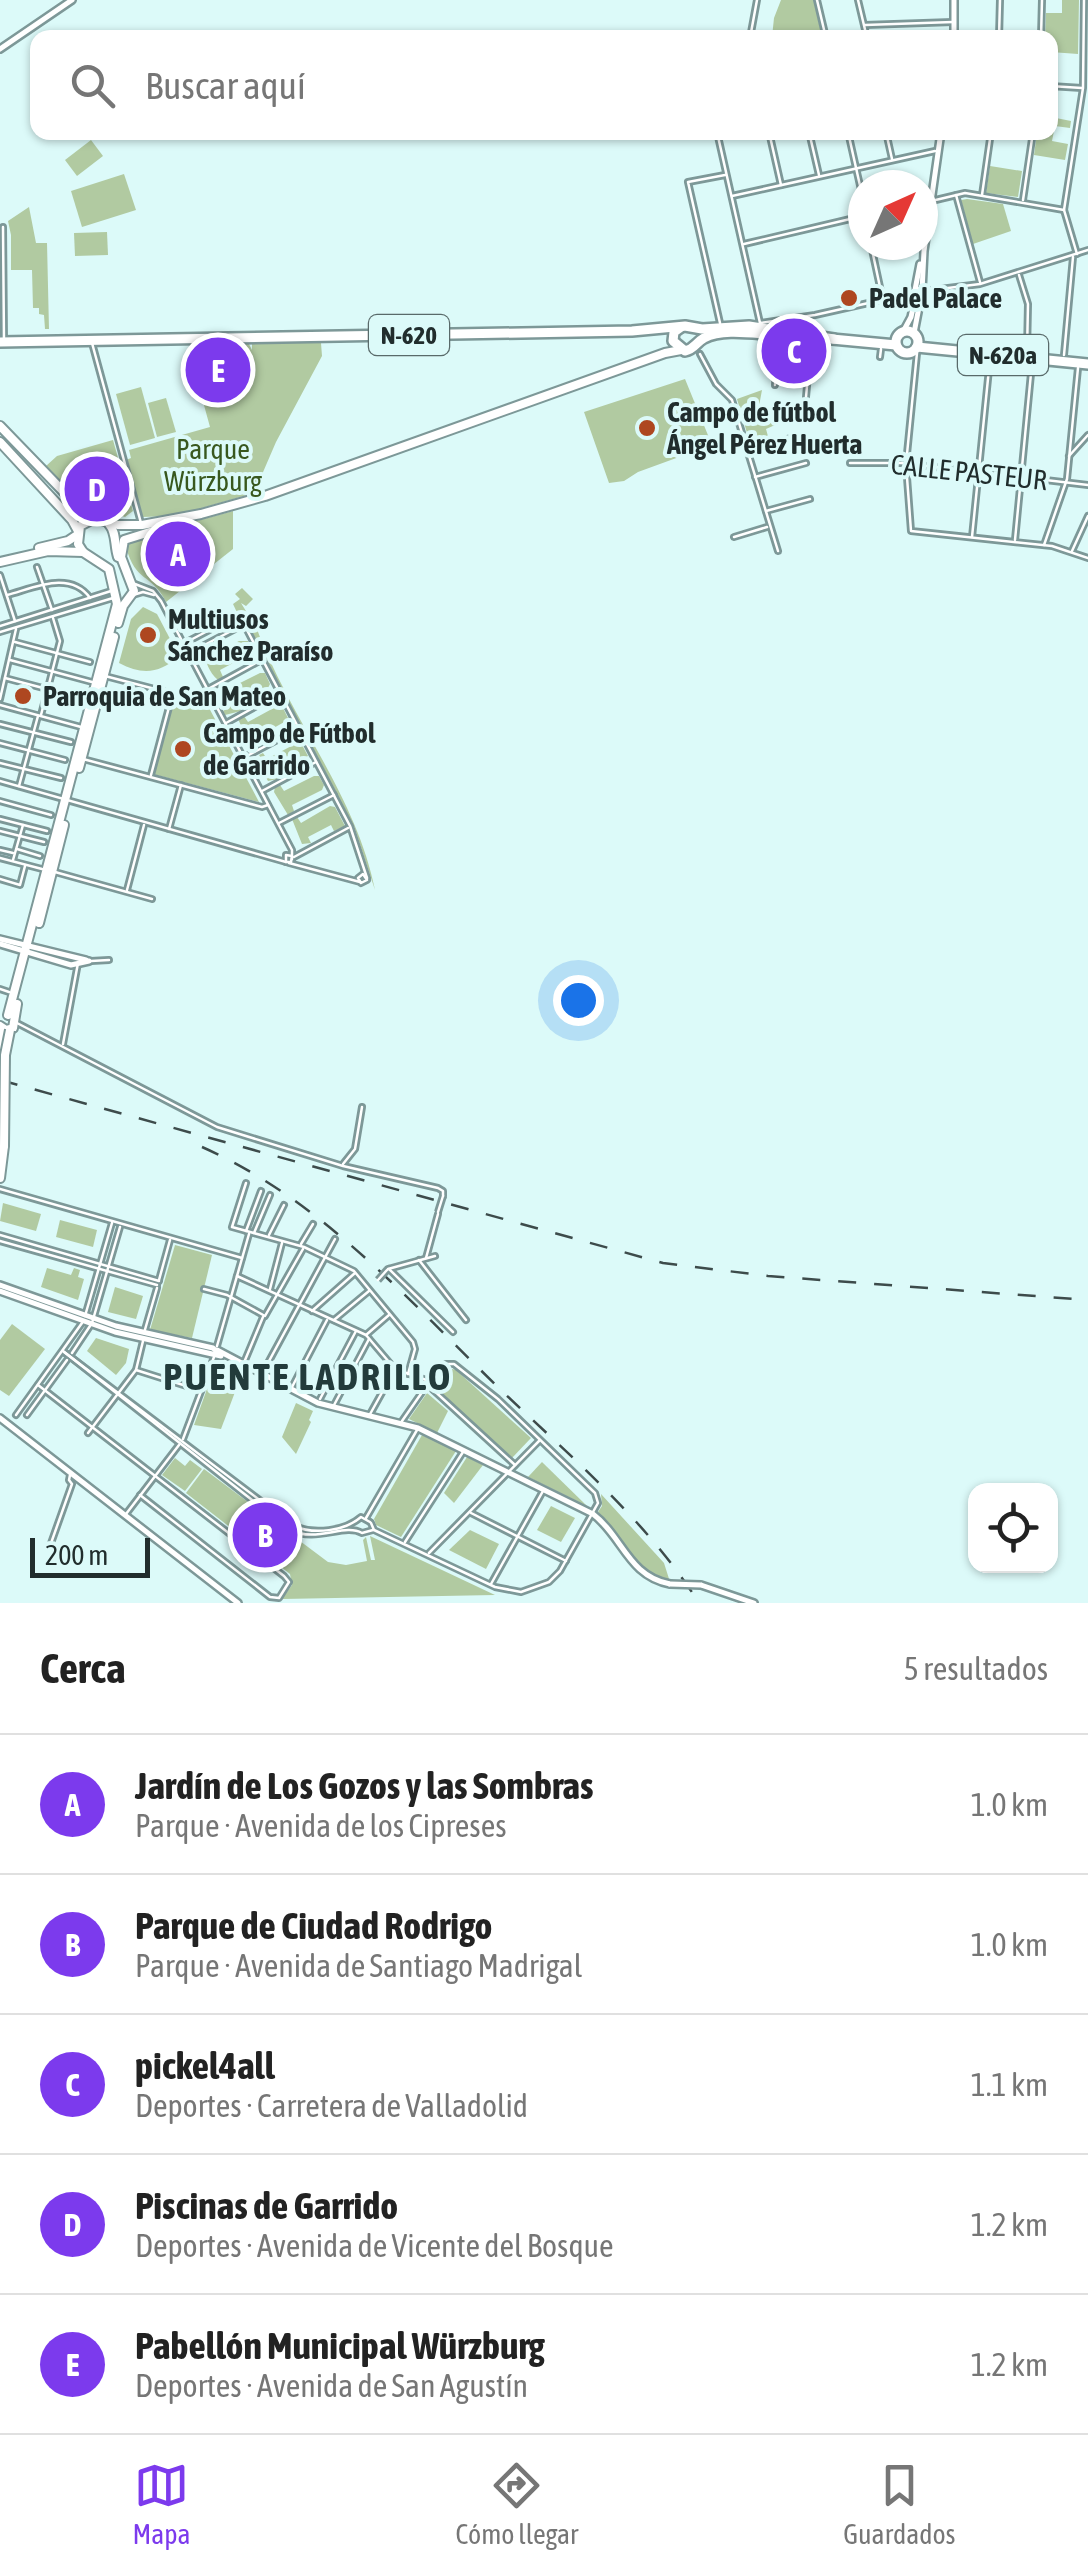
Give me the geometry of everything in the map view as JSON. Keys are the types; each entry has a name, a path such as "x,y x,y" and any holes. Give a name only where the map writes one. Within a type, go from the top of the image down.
{"highway":[{"path":"681,326 688,345"},
{"path":"688,345 694,328 748,326 834,339"},
{"name":"N-620","path":"1,342 92,346 694,328"},
{"name":"N-620","path":"646,330 662,332 688,345"},
{"path":"688,345 718,334 743,333 896,345 904,353 917,350 909,332 896,339 896,345"},
{"name":"N-620a","path":"917,350 1083,366"}],"main road":[{"path":"0,49 72,0"},
{"path":"954,0 954,30"},
{"path":"934,170 940,140"},
{"path":"909,332 923,260"},
{"path":"909,332 918,295"},
{"path":"4,441 90,519 142,525 201,514 347,468 688,345"},
{"path":"4,441 72,520 83,552"},
{"path":"0,1046 10,1024 102,674 121,611 130,597 120,548 127,537 201,514"},
{"path":"0,561 68,541 90,519"},
{"path":"93,556 106,554 128,534 189,520"},
{"path":"108,523 114,530 114,544 127,578"},
{"path":"0,561 48,551 83,552 109,569 115,592"},
{"path":"102,674 115,592 119,579 127,578"},
{"path":"115,592 130,597"},
{"path":"68,802 87,728"},
{"path":"0,941 78,962 90,961"},
{"path":"0,1178 4,1056 15,994 29,949"},
{"path":"0,1288 93,1321 214,1351 332,1408 418,1428 593,1514 609,1528 638,1570 649,1578 670,1584 701,1585 754,1603"},
{"path":"0,1418 71,1474 75,1482 238,1603"}],"street":[{"path":"751,30 757,0"},
{"path":"817,0 824,30"},
{"path":"858,0 865,30"},
{"path":"999,30 1000,0"},
{"path":"1041,30 1042,0"},
{"path":"1064,355 1075,255 1064,210 1083,88 1084,0"},
{"path":"864,25 954,22"},
{"path":"1058,86 1083,88"},
{"path":"719,140 760,323"},
{"path":"771,140 781,185"},
{"path":"811,140 820,177"},
{"path":"850,140 856,169"},
{"path":"888,140 893,161"},
{"path":"982,196 989,140"},
{"path":"1022,203 1032,140"},
{"path":"732,196 938,150"},
{"path":"721,327 688,182 726,174"},
{"path":"956,195 980,284"},
{"path":"938,199 982,196 1064,210"},
{"path":"742,245 848,220"},
{"path":"1,342 3,227"},
{"path":"748,326 980,284 1088,250"},
{"path":"875,260 882,301"},
{"path":"1018,272 1028,304 1026,352"},
{"path":"892,299 918,295"},
{"path":"905,299 913,308"},
{"path":"775,385 780,337"},
{"path":"806,397 811,342"},
{"path":"688,345 732,400 778,551"},
{"path":"92,346 142,525"},
{"path":"880,357 881,350"},
{"path":"917,350 906,464 911,531 1044,545 1088,558"},
{"path":"972,537 990,359"},
{"path":"1015,542 1032,363"},
{"path":"1044,545 1066,479 1083,366"},
{"path":"1069,456 1088,435"},
{"path":"747,450 798,436"},
{"path":"756,477 806,462"},
{"name":"CALLE PASTEUR","path":"850,463 906,464 1088,485"},
{"path":"765,511 810,499"},
{"path":"1072,551 1088,516"},
{"path":"734,536 769,527"},
{"path":"19,786 60,641 37,568"},
{"path":"0,575 16,624 0,702 87,728"},
{"path":"127,578 156,596 278,824 290,858"},
{"path":"6,595 61,582 74,584 90,599"},
{"path":"53,613 115,592"},
{"path":"0,629 115,592"},
{"path":"130,597 144,592 156,596"},
{"path":"182,644 232,618 247,630 350,826 364,865 363,879 306,867 290,858"},
{"path":"188,654 240,626"},
{"path":"15,642 90,662"},
{"path":"10,660 92,682"},
{"path":"206,689 263,660"},
{"path":"102,674 166,693 212,700"},
{"path":"6,678 82,698"},
{"path":"150,777 173,693"},
{"path":"224,723 280,693"},
{"path":"0,724 70,742"},
{"path":"243,758 299,728"},
{"path":"0,743 65,760"},
{"path":"82,758 262,807 268,805"},
{"path":"260,792 316,762"},
{"path":"0,763 61,778"},
{"path":"0,781 272,858 290,858 350,826"},
{"path":"168,830 181,785"},
{"path":"278,824 334,794"},
{"path":"0,801 51,815"},
{"path":"0,819 46,831"},
{"path":"126,892 144,824"},
{"path":"12,862 22,825"},
{"path":"0,831 44,842"},
{"path":"287,842 290,858"},
{"path":"0,850 40,856"},
{"path":"0,858 152,898"},
{"path":"0,879 20,885 25,865"},
{"path":"90,961 109,960"},
{"path":"62,1045 78,962"},
{"path":"0,990 15,994"},
{"path":"10,1024 62,1045 218,1126 443,1194 426,1258"},
{"path":"343,1166 354,1149 362,1107"},
{"path":"246,1183 232,1227 302,1247 356,1273 415,1346 408,1374"},
{"path":"0,1189 242,1258"},
{"path":"125,1516 181,1443 210,1364 262,1190"},
{"path":"250,1232 270,1194"},
{"path":"267,1203 275,1206"},
{"path":"268,1236 284,1205"},
{"path":"16,1415 85,1318 112,1221"},
{"path":"27,1415 93,1321 121,1224"},
{"path":"243,1366 264,1316 313,1224"},
{"path":"0,1238 158,1283"},
{"path":"88,1432 136,1370 171,1238"},
{"path":"262,1375 334,1239"},
{"path":"270,1289 283,1241"},
{"path":"364,1282 378,1280 388,1270 435,1256"},
{"path":"419,1260 466,1320"},
{"path":"388,1270 453,1332"},
{"path":"312,1312 356,1273"},
{"path":"237,1276 368,1336 395,1370 429,1383 516,1465"},
{"path":"204,1289 264,1316"},
{"path":"334,1320 370,1290"},
{"path":"332,1408 368,1336 390,1314"},
{"path":"290,1390 328,1318"},
{"path":"318,1403 356,1330"},
{"path":"366,1346 374,1343"},
{"path":"63,1351 295,1533 318,1537 355,1526 362,1517 366,1518"},
{"path":"366,1518 374,1530 491,1585 516,1592 539,1587 554,1577 598,1501 595,1493 540,1440 472,1378 448,1363 440,1368 400,1423"},
{"path":"136,1370 201,1390"},
{"path":"368,1416 395,1370"},
{"path":"38,1385 284,1576 289,1582 285,1592 272,1598 140,1495"},
{"path":"366,1518 418,1428"},
{"path":"428,1554 540,1440"},
{"path":"404,1544 464,1451"},
{"path":"50,1546 75,1482"},
{"path":"491,1585 544,1490"},
{"path":"470,1512 566,1561"},
{"path":"367,1532 370,1524"},
{"path":"355,1526 362,1533 374,1530"}],"green space":[{"path":"781,0 814,0 820,30 773,30"},
{"path":"1062,0 1079,0 1078,54 1058,53 1058,30 1045,30 1046,13 1062,13"},
{"path":"1058,118 1071,121 1070,128 1058,126"},
{"path":"91,140 103,156 77,176 65,160"},
{"path":"1036,140 1068,144 1065,160 1034,155"},
{"path":"990,166 1022,171 1018,197 986,193"},
{"path":"124,174 136,210 82,227 71,191"},
{"path":"961,200 1003,204 1011,231 973,244"},
{"path":"29,207 36,243 47,243 49,329 45,329 39,308 33,308 32,270 11,270 8,221"},
{"path":"107,232 108,255 75,256 74,233"},
{"name":"Parque Würzburg","path":"252,343 321,343 322,356 254,493 174,516 142,517 126,460 131,458 129,450 210,427 199,387 237,382 237,350 198,351 193,350 193,345 249,344 252,350"},
{"name":"Campo de fútbol Ángel Pérez Huerta","path":"685,379 712,445 638,472 624,481 609,483 584,412"},
{"path":"141,387 155,438 130,445 116,394"},
{"path":"762,390 759,406 771,414 775,425 766,429 769,440 750,443 737,399"},
{"path":"166,398 176,432 157,437 148,403"},
{"path":"113,440 133,511 125,517 103,509 87,509 46,466 57,456"},
{"path":"233,511 233,549 166,602 134,567 126,547 130,539"},
{"path":"242,588 253,599 246,606 241,603 252,615 281,684 352,818 375,890 354,826 250,628 241,621 233,604 240,599 235,594"},
{"name":"Multiusos Sánchez Paraíso","path":"143,607 157,614 179,656 150,671 119,663 131,619"},
{"path":"239,641 248,641 253,650 220,670 223,677 218,680 204,651 208,649 212,655"},
{"path":"265,673 268,688 238,704 241,711 225,715 223,711 231,706 221,685 226,682 230,688"},
{"path":"174,696 208,706 259,802 153,774"},
{"path":"281,704 286,721 256,738 259,744 250,745 238,719 244,716 248,722"},
{"path":"301,743 308,756 275,773 278,779 268,781 257,761 259,755 263,753 267,759"},
{"path":"319,776 324,785 322,790 292,805 294,811 288,815 274,792 275,787 280,785 284,791"},
{"path":"330,806 335,807 345,826 334,831 331,825 308,837 311,843 302,844 292,819 297,817 301,823"},
{"path":"3,1203 41,1214 36,1231 0,1221"},
{"path":"60,1220 97,1230 93,1247 56,1237"},
{"path":"175,1245 212,1255 192,1338 150,1330"},
{"path":"47,1268 71,1275 74,1268 80,1270 78,1277 84,1279 78,1300 41,1287"},
{"path":"115,1287 143,1296 136,1319 108,1312"},
{"path":"12,1324 45,1349 9,1396 0,1390 0,1340"},
{"path":"96,1338 129,1349 126,1363 116,1375 87,1351"},
{"path":"220,1361 243,1371 221,1429 194,1425 216,1364"},
{"path":"449,1368 456,1370 531,1438 512,1458 433,1385"},
{"path":"427,1393 448,1411 437,1433 409,1419"},
{"path":"296,1403 313,1411 296,1454 282,1437"},
{"path":"422,1435 456,1451 401,1537 376,1525 374,1519"},
{"path":"467,1457 483,1465 454,1503 444,1493"},
{"path":"175,1458 185,1466 190,1460 202,1469 185,1491 162,1475"},
{"path":"542,1462 587,1506 528,1477"},
{"path":"204,1469 328,1562 346,1565 367,1561 363,1540 366,1537 371,1560 375,1560 370,1536 495,1595 282,1599 292,1585 290,1574 186,1493"},
{"path":"601,1494 664,1563 670,1582 647,1570 621,1544 598,1512"},
{"path":"551,1506 575,1518 561,1542 537,1530"},
{"path":"470,1530 499,1544 486,1569 449,1550"}],"railway":[{"path":"0,1080 663,1263 768,1276 1088,1300"},
{"path":"202,1147 286,1195 398,1288 632,1517 699,1603"}],"place":[{"name":"Padel Palace","path":"849,298"},
{"name":"pickel4all","path":"794,351"},
{"name":"Pabellón Municipal Würzburg","path":"218,370"},
{"name":"Campo de fútbol Ángel Pérez Huerta","path":"647,428"},
{"name":"Piscinas de Garrido","path":"97,489"},
{"name":"Jardín de Los Gozos y las Sombras","path":"178,554"},
{"name":"Multiusos Sánchez Paraíso","path":"148,635"},
{"name":"Parroquia de San Mateo","path":"23,696"},
{"name":"Campo de Fútbol de Garrido","path":"183,749"},
{"name":"Parque de Ciudad Rodrigo","path":"265,1535"}],"district":[{"name":"PUENTE LADRILLO","path":"308,1377"}]}
